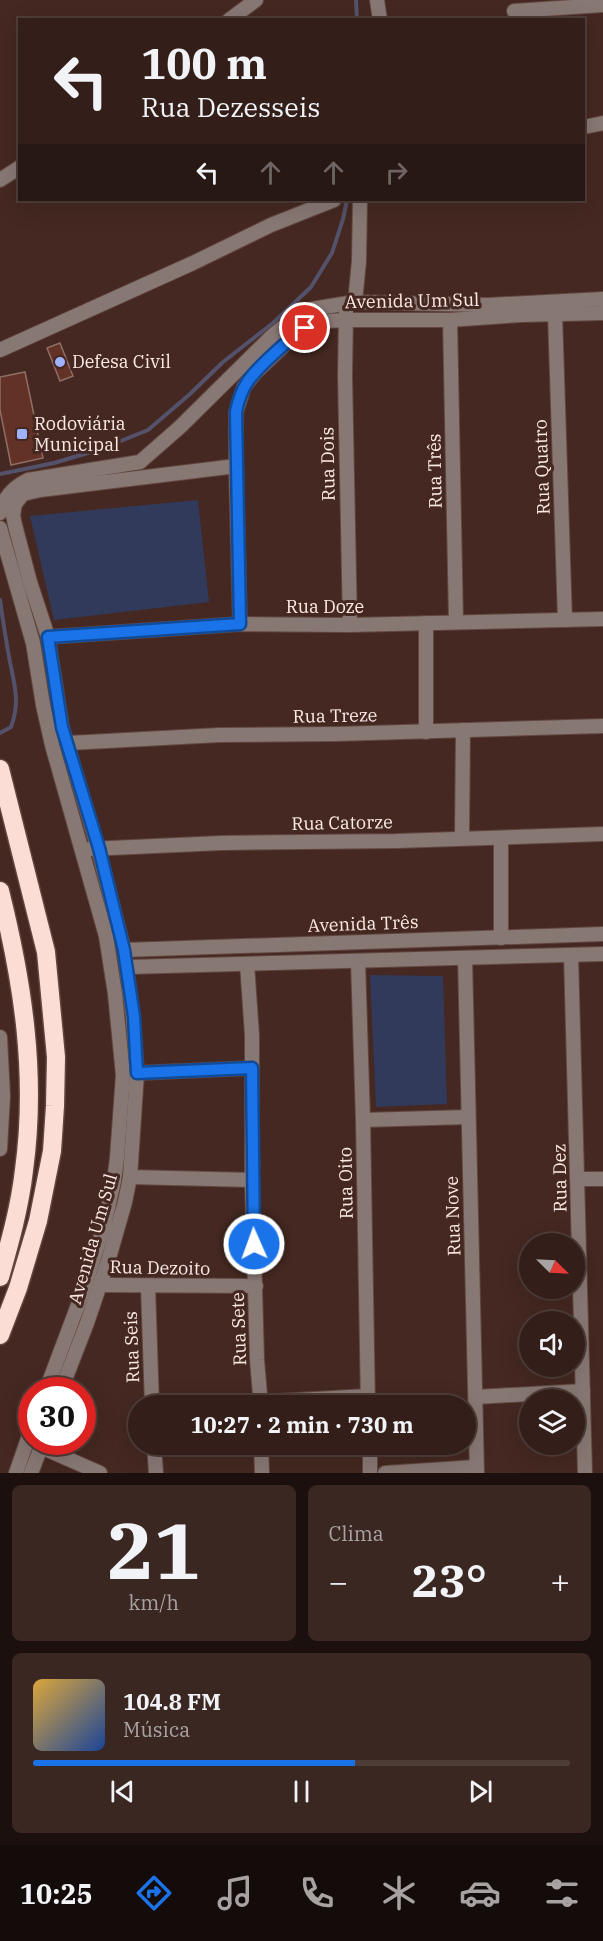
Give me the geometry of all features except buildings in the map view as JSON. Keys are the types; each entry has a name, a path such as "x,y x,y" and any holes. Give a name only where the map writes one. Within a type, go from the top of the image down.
{"highway":[{"path":"0,769 46,952 56,1066 52,1151 38,1221 18,1288 0,1335"},
{"path":"0,891 19,974 27,1040 30,1097 24,1172 0,1277"}],"street":[{"path":"232,18 256,0"},
{"path":"377,0 380,18"},
{"path":"514,10 603,5"},
{"path":"585,127 603,123"},
{"path":"0,180 18,168"},
{"path":"0,350 271,225 331,201"},
{"name":"Rua Dois","path":"350,625 345,376 347,320 359,261 360,201"},
{"name":"Avenida Um Sul","path":"140,462 180,427 272,336 302,314 322,307 351,303 425,304 535,309 555,314 603,306"},
{"path":"387,303 387,320"},
{"name":"Avenida Um Sul","path":"62,1377 63,1368 110,1228 130,1177 128,1124 106,936 99,848 69,743 62,727 48,637 18,540 13,515 19,498 23,494 40,490 236,466 236,412 248,381 297,333 312,325 326,321 347,320 450,320 535,309 603,306"},
{"name":"Rua Quatro","path":"555,314 565,620"},
{"name":"Rua Três","path":"450,320 456,621"},
{"path":"272,336 282,347"},
{"path":"0,513 8,494 20,483 28,480 140,462 144,476"},
{"path":"236,466 240,624"},
{"name":"Avenida Um Sul","path":"0,528 33,643 52,745 81,850 124,950 134,1017 137,1073 128,1124 114,1181 110,1228 100,1285 63,1368 56,1377"},
{"name":"Rua Doze","path":"48,637 240,624 350,625 456,621 603,620"},
{"path":"426,623 426,732"},
{"name":"Rua Treze","path":"69,743 219,735 426,732 603,726"},
{"path":"462,838 463,730"},
{"path":"72,812 86,807"},
{"name":"Rua Catorze","path":"81,850 221,843 396,841 603,834"},
{"path":"501,838 501,938"},
{"name":"Avenida Três","path":"124,950 603,934"},
{"path":"533,937 534,956"},
{"path":"396,941 399,960"},
{"path":"310,944 311,962"},
{"path":"201,948 204,965"},
{"name":"Avenida Três","path":"128,968 603,954"},
{"name":"Rua Dez","path":"571,955 583,1389"},
{"name":"Rua Nove","path":"465,958 476,1395"},
{"name":"Rua Oito","path":"358,961 368,1395"},
{"name":"Rua Sete","path":"247,964 252,1024 254,1124 252,1180 257,1360 260,1395"},
{"path":"117,1016 134,1017"},
{"path":"0,1037 3,1096 0,1149"},
{"path":"137,1073 252,1068"},
{"path":"363,1120 468,1117"},
{"path":"130,1177 252,1180"},
{"path":"578,1179 603,1179"},
{"name":"Rua Dezoito","path":"100,1285 256,1286"},
{"name":"Rua Seis","path":"148,1286 152,1395"},
{"path":"476,1397 519,1395"},
{"path":"16,1473 22,1455"},
{"path":"31,1473 38,1455"},
{"path":"64,1455 100,1473"},
{"path":"155,1455 156,1473"},
{"path":"261,1455 262,1473"},
{"path":"370,1455 370,1473"},
{"name":"Rua Dez","path":"585,1455 585,1473"},
{"path":"385,1473 476,1470"}],"shaded area":[{"path":"198,500 209,602 54,620 30,516"},
{"path":"370,975 443,976 447,1104 376,1107"}],"waterway":[{"path":"356,0 357,18"},
{"path":"0,474 54,463 101,449 148,430 223,362 273,323 311,287 332,253 347,201"},
{"path":"0,600 16,702 11,727 0,733"}],"place":[{"name":"Defesa Civil","path":"60,362"},
{"name":"Rodoviária Municipal","path":"22,434"}],"route":[{"path":"254,1244 252,1068 137,1073 128,968 99,848 69,743 62,727 48,637 240,624 236,412 248,381 305,328"}]}
